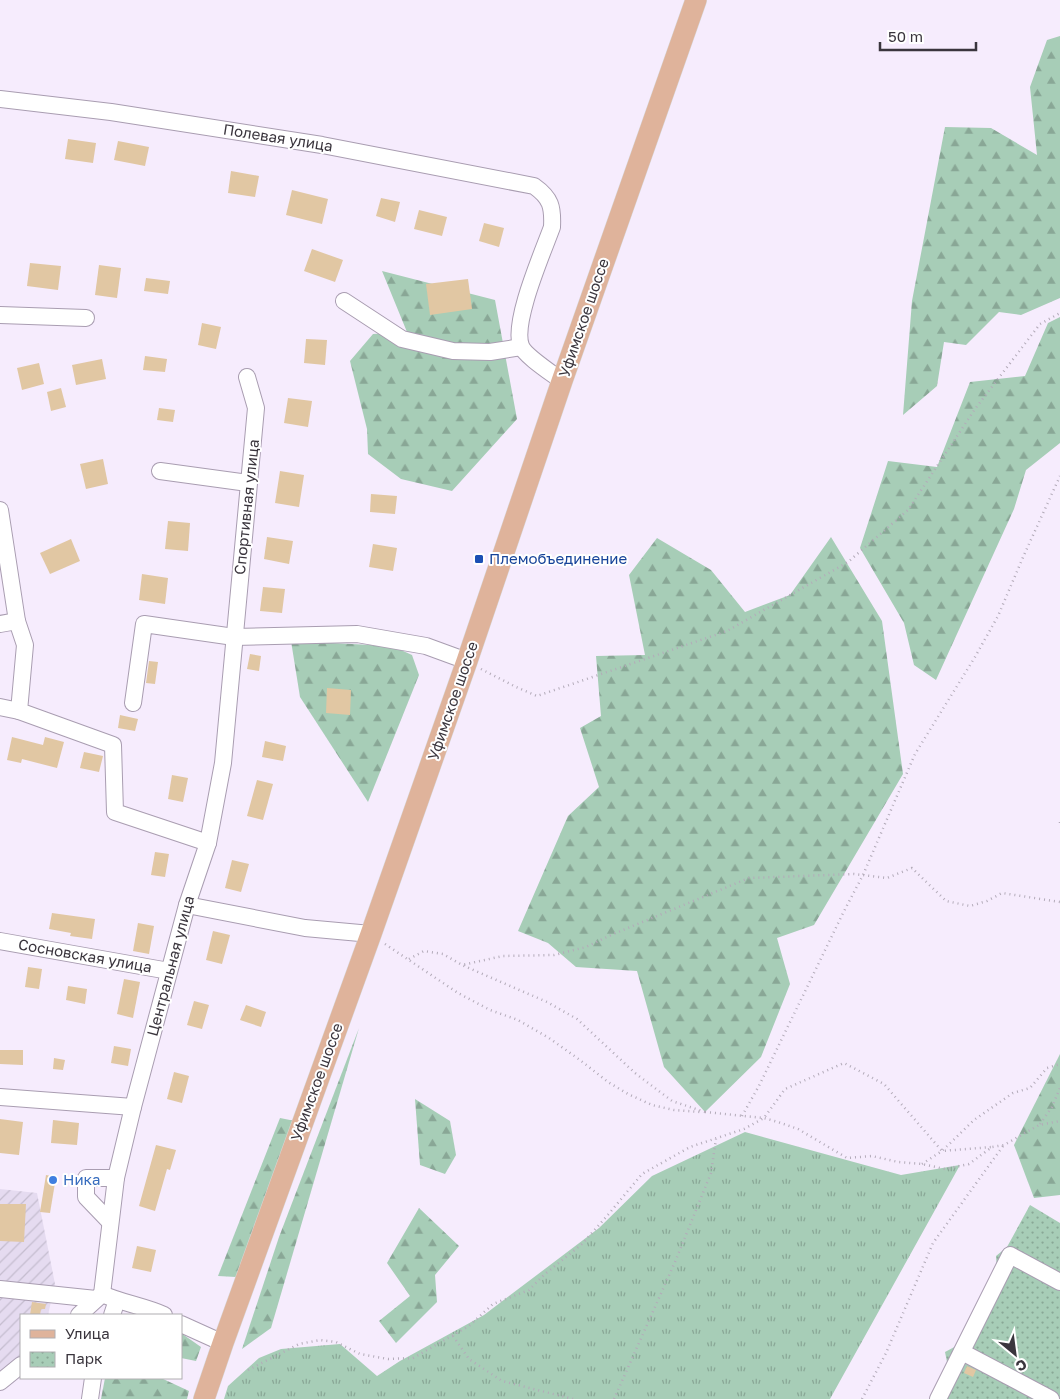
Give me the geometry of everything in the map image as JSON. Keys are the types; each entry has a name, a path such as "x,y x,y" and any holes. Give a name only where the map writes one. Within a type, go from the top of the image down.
{"main road":[{"name":"Уфимское шоссе","path":"204,1399 467,662 562,381 696,0"}],"street":[{"name":"Полевая улица","path":"0,99 111,112 322,145 534,186 543,192 549,200 553,213 552,227 523,308 519,328 521,347"},
{"path":"344,301 402,339 453,351 490,352 521,347 536,362 562,381"},
{"path":"0,315 86,318"},
{"name":"Спортивная улица","path":"234,637 256,408 247,377"},
{"path":"160,471 248,483"},
{"path":"0,510 17,621 26,646 19,711"},
{"path":"0,624 17,621"},
{"path":"133,703 144,624 234,637 357,634 426,646 467,662"},
{"name":"Центральная улица","path":"107,1302 110,1222 116,1178 187,905 208,843 223,763 234,637"},
{"path":"0,707 19,711 113,745 115,812 208,843"},
{"path":"187,905 305,928 371,934"},
{"name":"Сосновская улица","path":"0,941 169,971"},
{"path":"0,1097 133,1107"},
{"path":"110,1222 86,1197 86,1178 116,1178"},
{"path":"938,1399 1010,1255 1060,1282"},
{"path":"0,1289 107,1302 153,1310 162,1314"},
{"path":"81,1314 107,1302"},
{"path":"182,1324 223,1343"},
{"path":"962,1352 1051,1399"},
{"path":"0,1382 20,1366"},
{"path":"90,1399 94,1379"}],"path":[{"path":"467,662 537,696 727,631 848,562 908,510 975,410 1040,324 1060,313"},
{"path":"742,1116 760,1084 863,875 915,754 998,616 1060,476"},
{"path":"462,965 503,956 554,955 586,946 749,878 854,874 887,878 912,868 946,901 970,906 987,901 1002,893 1060,902"},
{"path":"371,934 458,993 490,1010 518,1020 549,1038 608,1082 652,1105 674,1110 764,1118 798,1129 847,1158 872,1156 945,1169 969,1164 992,1147"},
{"path":"408,959 424,950 443,954 462,965 547,1002 577,1019 635,1073 672,1101 705,1112"},
{"path":"248,1370 299,1344 320,1340 336,1342 360,1354 388,1359 413,1358 469,1326 493,1304 529,1290 545,1274 582,1244 608,1216 642,1174 690,1147 744,1129 764,1118 785,1089 844,1063 884,1084 942,1152"},
{"path":"922,1164 942,1152 974,1120 1013,1093 1030,1088 1047,1068 1060,1064"},
{"path":"1039,1125 1052,1107 1060,1088"},
{"path":"942,1152 1004,1145 1039,1125 1060,1121"},
{"path":"614,1399 675,1262 711,1173 716,1139"},
{"path":"862,1399 886,1353 933,1243 1004,1145"},
{"path":"452,1336 469,1359 502,1381 573,1399"}],"shaded area":[{"path":"0,1189 37,1193 55,1284 48,1314 20,1314 20,1363 0,1379"}],"green space":[{"path":"1060,36 1060,298 1021,315 999,312 966,345 944,342 937,386 903,415 912,301 945,127 991,128 1037,155 1030,87 1047,40"},
{"path":"382,271 495,300 517,419 452,491 401,479 368,454 367,429 350,361 373,334 407,332"},
{"path":"1060,317 1060,443 1026,470 1014,509 936,680 914,665 904,623 860,548 888,461 937,467 970,382 1025,376 1048,323"},
{"path":"831,537 882,621 903,774 814,925 777,938 790,984 761,1057 705,1112 664,1067 637,971 576,967 548,943 518,931 568,816 599,787 580,728 601,716 596,656 645,655 629,575 657,538 711,570 745,612 790,595"},
{"path":"291,641 392,646 412,655 419,675 368,802 300,697"},
{"path":"359,1028 271,1328 242,1349 279,1237"},
{"path":"1060,1054 1060,1195 1034,1198 1014,1145"},
{"path":"415,1099 450,1121 456,1155 445,1174 420,1165"},
{"path":"280,1118 295,1121 236,1277 218,1276"},
{"path":"745,1132 901,1175 960,1165 830,1399 224,1399 228,1386 259,1358 281,1349 340,1344 377,1376 400,1361 484,1315 599,1228 652,1176"},
{"path":"1030,1205 1060,1223 1060,1399 932,1399 948,1367 945,1352 960,1344 997,1271 996,1256 1007,1247"},
{"path":"419,1208 459,1246 435,1275 437,1302 396,1343 379,1321 410,1296 387,1263"},
{"path":"182,1334 201,1347 196,1361 182,1358"},
{"path":"105,1379 163,1379 189,1391 187,1399 101,1399"}],"building":[{"path":"68,139 96,143 93,163 65,159"},
{"path":"118,141 149,147 145,166 114,160"},
{"path":"231,171 259,176 255,197 228,193"},
{"path":"292,190 328,199 322,224 286,215"},
{"path":"381,198 400,202 395,222 376,216"},
{"path":"419,210 447,217 442,236 414,229"},
{"path":"484,223 504,228 499,247 479,241"},
{"path":"312,249 343,260 335,282 304,271"},
{"path":"30,263 61,266 58,290 27,286"},
{"path":"99,265 121,268 117,298 95,295"},
{"path":"146,278 170,281 168,294 144,291"},
{"path":"468,279 472,309 430,315 426,284"},
{"path":"202,323 221,327 216,349 198,345"},
{"path":"306,339 327,340 325,365 304,363"},
{"path":"145,356 167,359 165,372 143,370"},
{"path":"102,359 106,379 76,385 72,365"},
{"path":"39,363 44,384 22,390 17,368"},
{"path":"61,388 66,407 51,411 47,392"},
{"path":"288,398 312,401 308,427 284,423"},
{"path":"159,408 175,410 173,422 157,420"},
{"path":"103,459 108,484 86,489 80,464"},
{"path":"280,471 304,475 299,507 275,503"},
{"path":"371,494 397,496 395,514 370,512"},
{"path":"168,521 190,523 188,551 165,549"},
{"path":"267,537 293,541 289,564 264,559"},
{"path":"71,539 80,561 50,574 40,553"},
{"path":"373,544 397,548 393,571 369,567"},
{"path":"142,574 168,578 165,604 139,600"},
{"path":"263,587 285,589 282,613 260,611"},
{"path":"250,654 261,656 259,671 247,669"},
{"path":"149,661 158,662 155,684 146,683"},
{"path":"327,688 351,690 350,715 326,713"},
{"path":"120,715 138,719 135,731 118,728"},
{"path":"12,737 43,745 45,737 64,742 57,768 22,759 21,763 7,760"},
{"path":"265,741 286,746 283,761 262,757"},
{"path":"84,752 103,756 99,772 80,768"},
{"path":"172,775 188,778 183,802 168,799"},
{"path":"257,780 273,784 263,820 247,816"},
{"path":"155,852 169,854 165,877 151,875"},
{"path":"232,860 249,864 241,892 225,888"},
{"path":"52,913 95,919 92,939 70,936 71,933 49,929"},
{"path":"138,923 154,926 149,954 133,951"},
{"path":"213,931 230,935 222,964 206,960"},
{"path":"28,967 42,969 39,989 25,987"},
{"path":"124,979 140,982 133,1018 117,1014"},
{"path":"68,986 87,989 85,1004 66,1000"},
{"path":"194,1001 209,1005 202,1029 187,1025"},
{"path":"246,1005 266,1012 261,1027 240,1020"},
{"path":"114,1046 131,1049 128,1066 111,1063"},
{"path":"0,1050 23,1050 23,1065 0,1064"},
{"path":"54,1058 65,1060 63,1070 53,1069"},
{"path":"174,1072 189,1076 182,1103 167,1099"},
{"path":"0,1119 23,1122 19,1155 0,1153"},
{"path":"53,1120 79,1123 77,1145 51,1143"},
{"path":"156,1145 176,1150 170,1170 167,1169 155,1211 139,1206"},
{"path":"46,1175 56,1177 50,1213 40,1212"},
{"path":"0,1204 26,1204 24,1242 0,1241"},
{"path":"137,1246 156,1250 151,1272 132,1268"},
{"path":"32,1302 46,1304 45,1309 41,1309 40,1314 30,1314"},
{"path":"967,1366 976,1370 973,1377 964,1373"}],"place":[{"name":"Племобъединение","path":"479,559"},
{"name":"Ника","path":"53,1180"}]}
